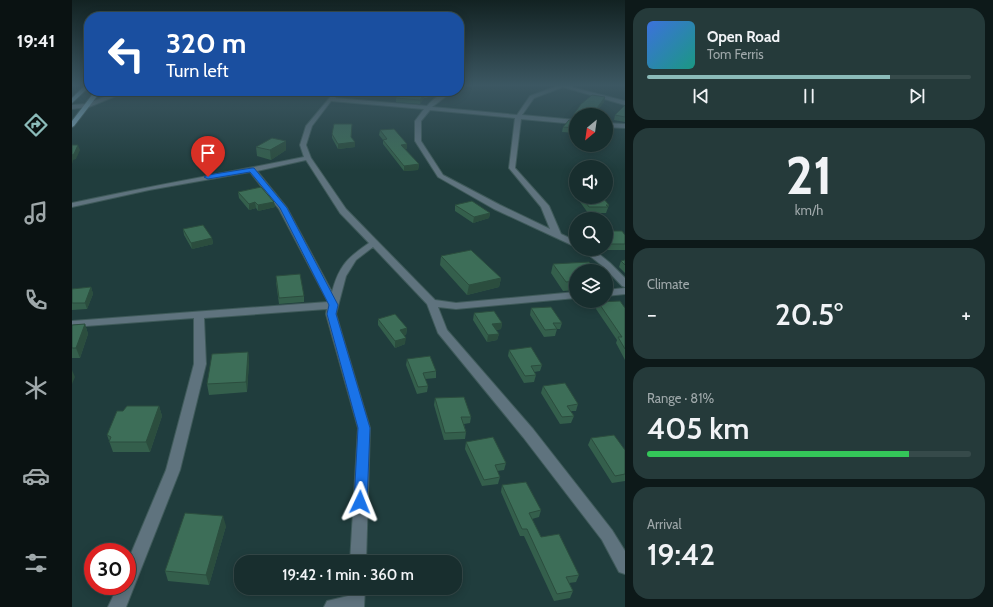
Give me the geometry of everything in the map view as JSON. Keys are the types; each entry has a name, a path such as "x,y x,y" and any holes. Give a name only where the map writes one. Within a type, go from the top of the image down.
{"main road":[{"path":"72,125 81,113"}],"street":[{"path":"320,113 309,126 304,145 308,158 343,211 432,303 442,331 537,445 607,535 625,566"},
{"path":"423,113 418,121 418,141 440,176 497,207 569,241"},
{"path":"485,113 569,121"},
{"path":"521,113 518,117 512,168 545,206 557,235"},
{"path":"613,125 625,126"},
{"path":"72,205 149,188 252,170 308,158"},
{"path":"252,170 284,208 334,305"},
{"path":"358,555 364,428 331,314 341,276 353,258 374,243"},
{"path":"597,256 613,270 625,284"},
{"path":"613,292 625,291"},
{"path":"432,303 456,306 569,296"},
{"path":"72,324 334,305"},
{"path":"136,561 173,470 200,364 199,315"},
{"path":"122,595 117,607 126,607"},
{"path":"333,607 356,599"}],"building":[{"path":"617,113 625,113 625,117 615,115"},
{"path":"569,120 569,127 563,127"},
{"path":"334,124 352,124 351,137 355,142 338,144 332,134"},
{"path":"394,129 407,144 401,145 419,164 404,166 383,140 387,139 380,130"},
{"path":"272,138 286,141 270,150 256,147"},
{"path":"72,145 78,145 74,154 72,155"},
{"path":"261,187 274,202 258,205 255,202 249,204 238,192"},
{"path":"472,201 490,213 474,217 455,205"},
{"path":"587,204 609,205 606,205 608,207 589,207"},
{"path":"203,225 212,238 191,243 183,229"},
{"path":"613,231 622,231 625,235 625,244 613,244"},
{"path":"471,250 501,278 469,285 441,256"},
{"path":"589,262 591,264 569,264 569,282 566,282 553,264"},
{"path":"300,274 304,296 279,298 276,276"},
{"path":"91,287 85,303 72,303 72,289"},
{"path":"613,301 620,301 625,308 625,349 618,337 622,337 602,308 613,308"},
{"path":"551,307 562,323 553,323 557,329 545,330 531,308"},
{"path":"494,311 502,323 492,324 499,334 488,335 474,313"},
{"path":"395,314 407,328 400,330 406,338 395,341 378,319"},
{"path":"85,324 76,348 72,348 72,325"},
{"path":"531,347 542,365 531,366 536,375 525,376 509,350"},
{"path":"248,352 246,382 207,384 212,354"},
{"path":"430,356 436,371 423,373 428,386 418,387 407,359"},
{"path":"565,383 578,404 567,406 574,416 562,417 543,386"},
{"path":"464,397 471,417 461,417 466,432 445,433 435,398"},
{"path":"127,406 159,406 146,442 109,442 111,437 107,435 117,411 123,411"},
{"path":"614,435 625,450 625,474 615,476 591,438"},
{"path":"493,437 506,463 495,465 500,477 484,480 466,442"},
{"path":"526,482 541,510 529,513 541,537 559,534 579,575 566,577 573,591 557,594 527,529 522,529 502,485"},
{"path":"185,513 223,516 206,575 165,571"}],"route":[{"path":"208,177 252,170 258,176 284,208 308,258 334,305 331,314 364,428 360,502"}]}
